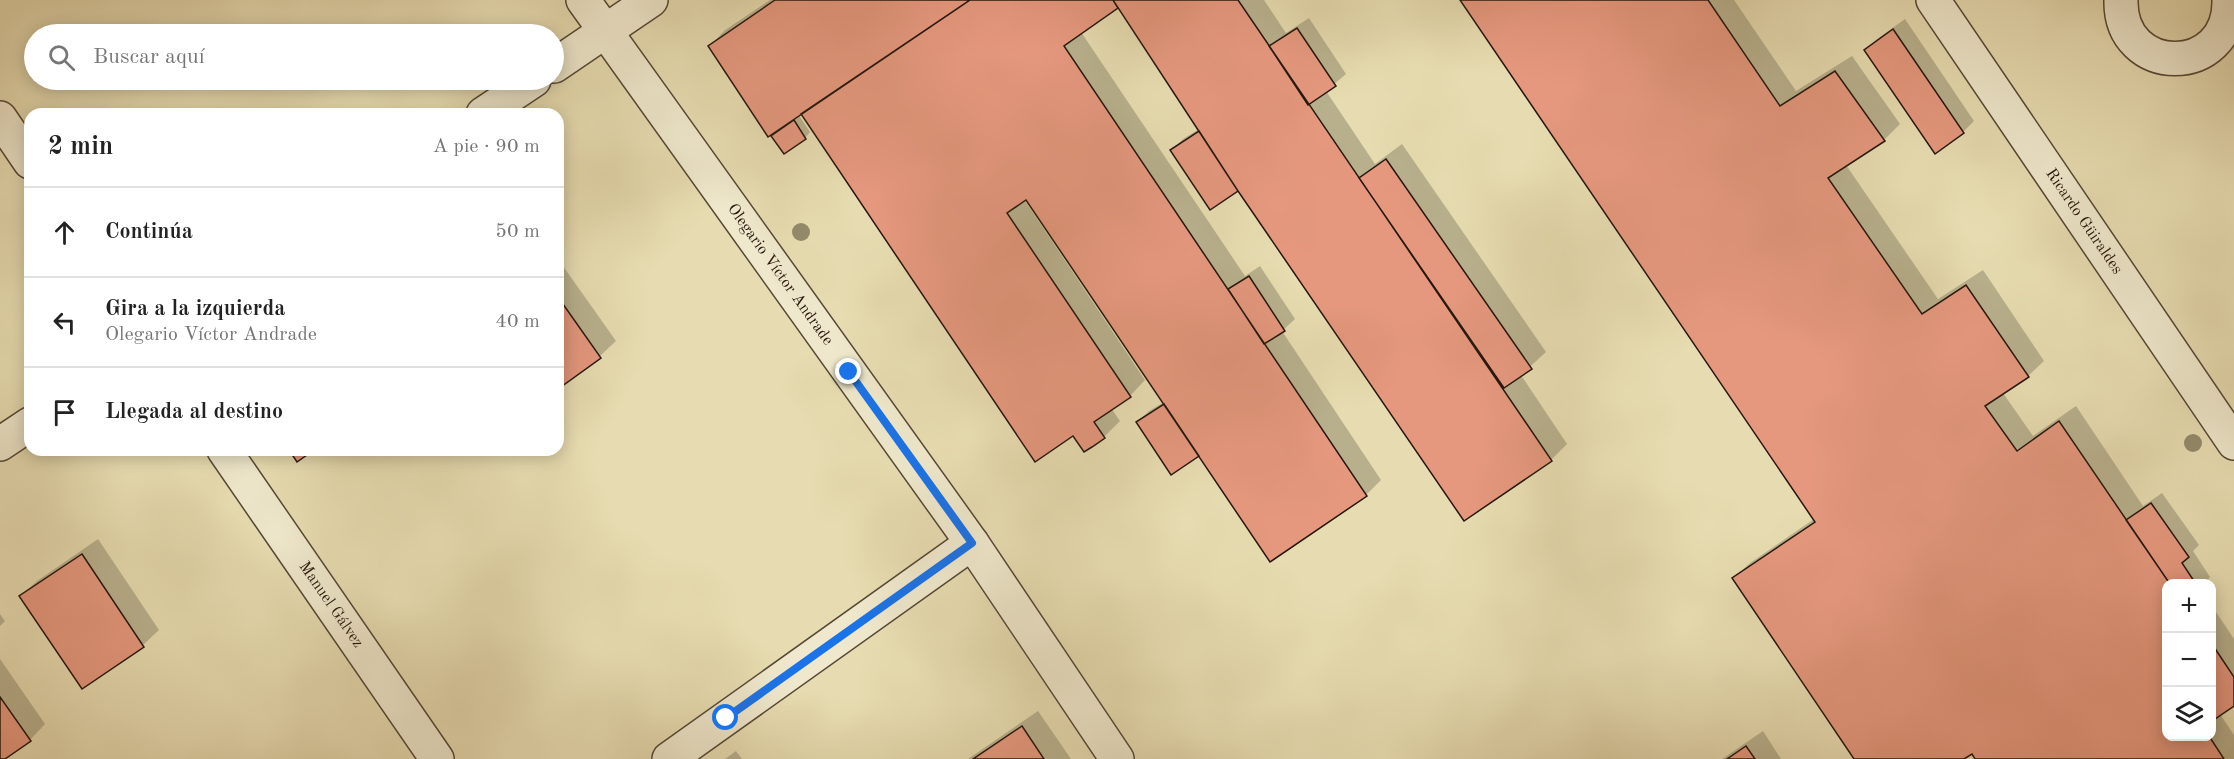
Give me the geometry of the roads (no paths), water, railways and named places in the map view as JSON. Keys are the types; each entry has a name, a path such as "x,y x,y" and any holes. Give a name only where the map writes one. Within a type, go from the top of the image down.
{"street":[{"name":"Olegario Víctor Andrade","path":"583,0 972,543 1117,759"},
{"path":"564,59 651,0"},
{"name":"Ricardo Güiraldes","path":"1933,0 2234,443"},
{"path":"2121,0 2121,12 2127,31 2151,54 2168,59 2185,59 2201,53 2215,43 2225,28 2229,0"},
{"path":"492,108 519,90"},
{"path":"0,117 24,153"},
{"path":"0,444 24,428"},
{"name":"Manuel Gálvez","path":"228,456 437,759"},
{"path":"669,759 972,543"}]}
